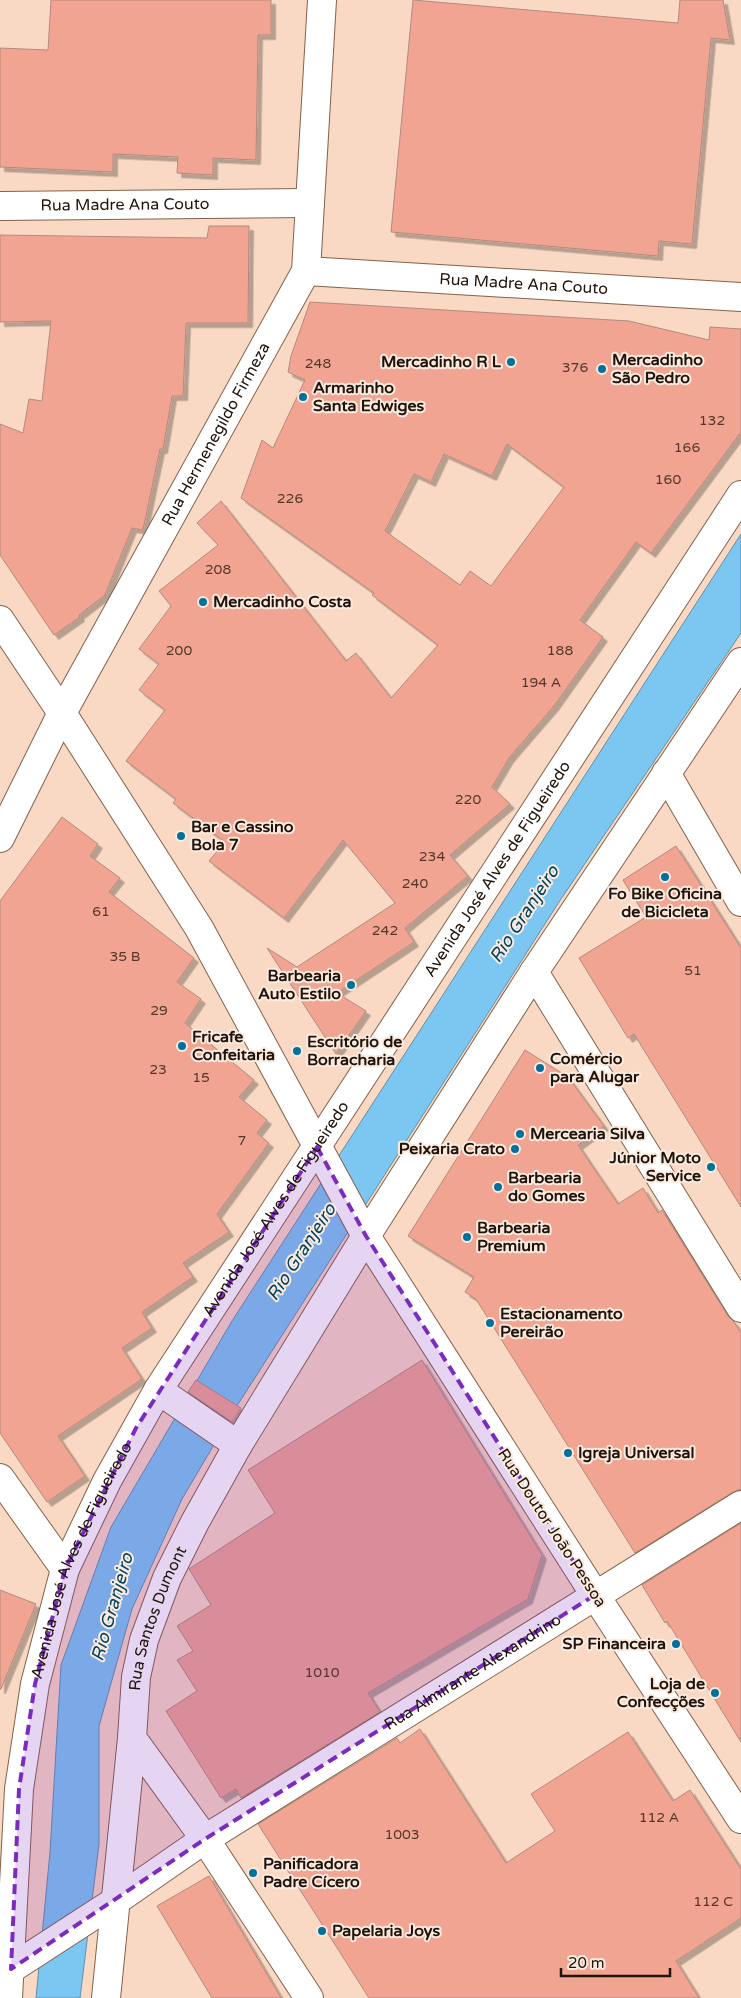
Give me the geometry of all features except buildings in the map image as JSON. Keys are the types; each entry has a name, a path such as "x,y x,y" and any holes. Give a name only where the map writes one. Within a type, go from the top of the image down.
{"street":[{"name":"Rua Hermenegildo Firmeza","path":"0,838 62,713 306,271 322,0"},
{"name":"Rua Madre Ana Couto","path":"0,206 310,203"},
{"name":"Rua Madre Ana Couto","path":"306,271 741,297"},
{"name":"Avenida José Alves de Figueiredo","path":"8,1998 5,1973 19,1789 35,1684 65,1569 106,1481 166,1395 741,495"},
{"name":"Rua Doutor João Pessoa","path":"0,620 62,713 199,928 363,1231 595,1596 741,1819"},
{"path":"363,1231 741,662"},
{"path":"666,773 741,902"},
{"path":"534,972 741,1308"},
{"name":"Rua Santos Dumont","path":"132,1738 136,1677 144,1640 166,1578 233,1442 363,1231"},
{"path":"166,1395 233,1442"},
{"path":"0,1478 65,1569"},
{"name":"Rua Almirante Alexandrino","path":"5,1973 114,1902 205,1839 741,1505"},
{"path":"132,1738 205,1839 309,1998"},
{"path":"106,1998 114,1902 132,1738"}],"highlighted area":[{"path":"317,1147 366,1236 595,1595 205,1839 11,1969 19,1789 35,1684 65,1569 136,1428"}],"water":[{"name":"Rio Granjeiro","path":"741,534 741,633 559,902 235,1409 182,1499 132,1609 99,1726 99,1844 80,1998 36,1998 50,1852 61,1665 111,1527 232,1321"}],"place":[{"name":"Mercadinho R L","path":"511,362"},
{"name":"Mercadinho São Pedro","path":"602,369"},
{"name":"Armarinho Santa Edwiges","path":"303,397"},
{"name":"Mercadinho Costa","path":"203,602"},
{"name":"Bar e Cassino Bola 7","path":"181,836"},
{"name":"Fo Bike Oficina de Bicicleta","path":"665,877"},
{"name":"Barbearia Auto Estilo","path":"351,985"},
{"name":"Fricafe Confeitaria","path":"182,1046"},
{"name":"Escritório de Borracharia","path":"297,1051"},
{"name":"Comércio para Alugar","path":"540,1068"},
{"name":"Mercearia Silva","path":"520,1134"},
{"name":"Peixaria Crato","path":"515,1149"},
{"name":"Júnior Moto Service","path":"711,1167"},
{"name":"Barbearia do Gomes","path":"498,1187"},
{"name":"Barbearia Premium","path":"467,1237"},
{"name":"Estacionamento Pereirão","path":"490,1323"},
{"name":"Igreja Universal","path":"568,1453"},
{"name":"SP Financeira","path":"676,1644"},
{"name":"Loja de Confecções","path":"715,1693"},
{"name":"Panificadora Padre Cícero","path":"253,1873"},
{"name":"Papelaria Joys","path":"322,1931"}]}
